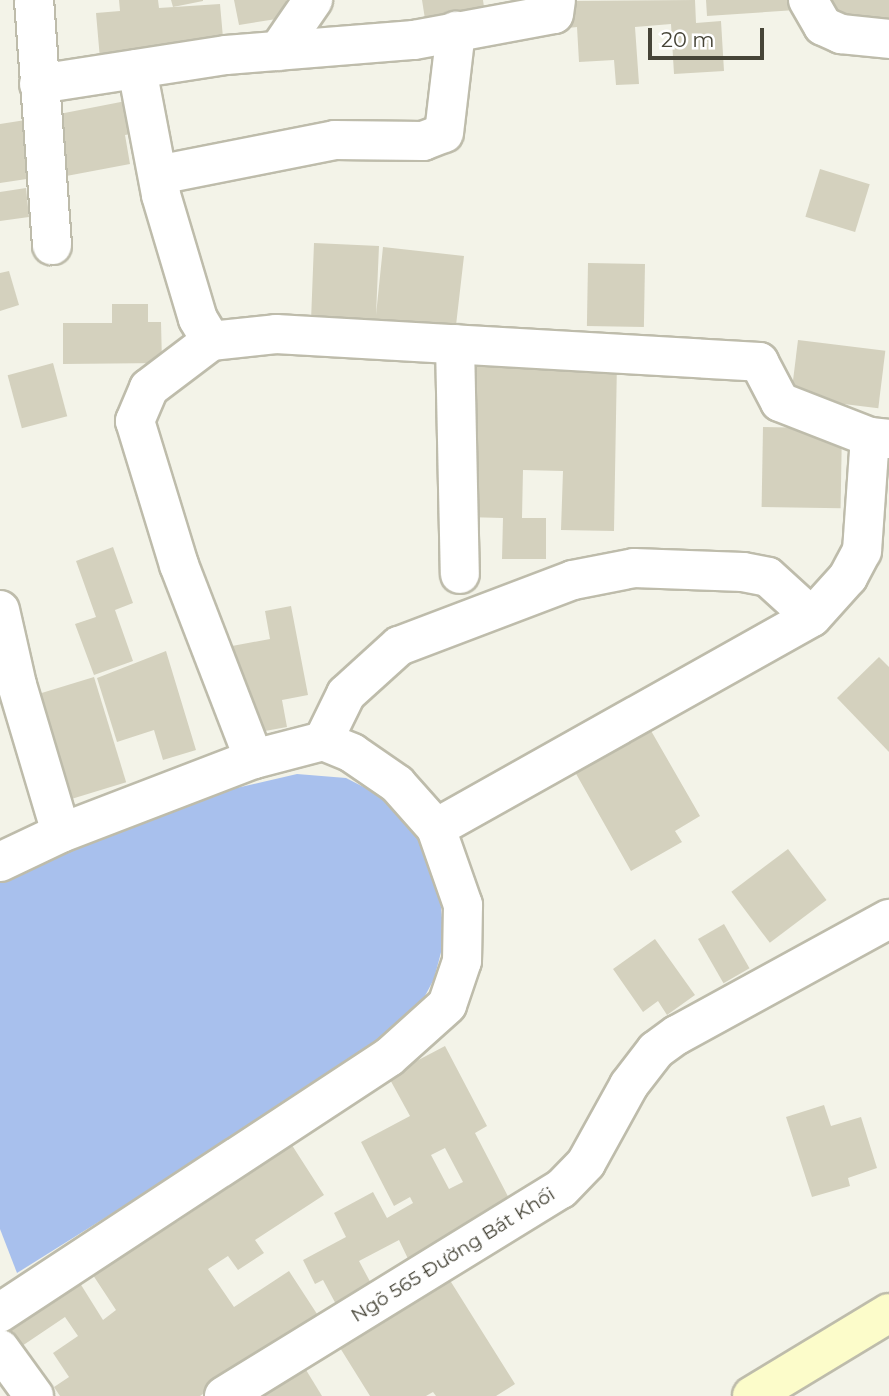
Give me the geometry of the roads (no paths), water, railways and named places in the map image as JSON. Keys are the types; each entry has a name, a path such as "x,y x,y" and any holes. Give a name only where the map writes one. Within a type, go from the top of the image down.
{"street":[{"path":"34,0 52,245"},
{"path":"278,51 313,0"},
{"path":"39,84 278,51 414,40 554,14 556,0"},
{"path":"808,0 822,26 841,34 889,39"},
{"path":"158,175 335,140 423,141 444,134 456,31"},
{"path":"137,69 158,175 198,320 211,341"},
{"path":"254,759 179,565 135,421 149,388 211,341 276,334 759,362 780,402 880,438 862,551 848,577 812,617 436,828"},
{"path":"455,344 460,573"},
{"path":"323,741 346,694 398,646 573,580 634,568 743,572 768,577 812,617"},
{"path":"0,610 17,685 61,833"},
{"path":"0,862 61,833 254,759 323,741 352,753 397,784 436,828 463,905 462,961 447,1005 389,1057 0,1313"},
{"name":"Ngõ 565 Đường Bát Khối","path":"224,1396 561,1189 586,1163 629,1085 656,1050 677,1035 889,919"},
{"path":"752,1396 889,1313"},
{"path":"0,1349 34,1396"}],"water":[{"path":"297,774 346,778 391,801 423,845 440,896 444,941 434,979 418,1009 370,1052 17,1273 0,1229 0,882 101,831 210,794"}]}
